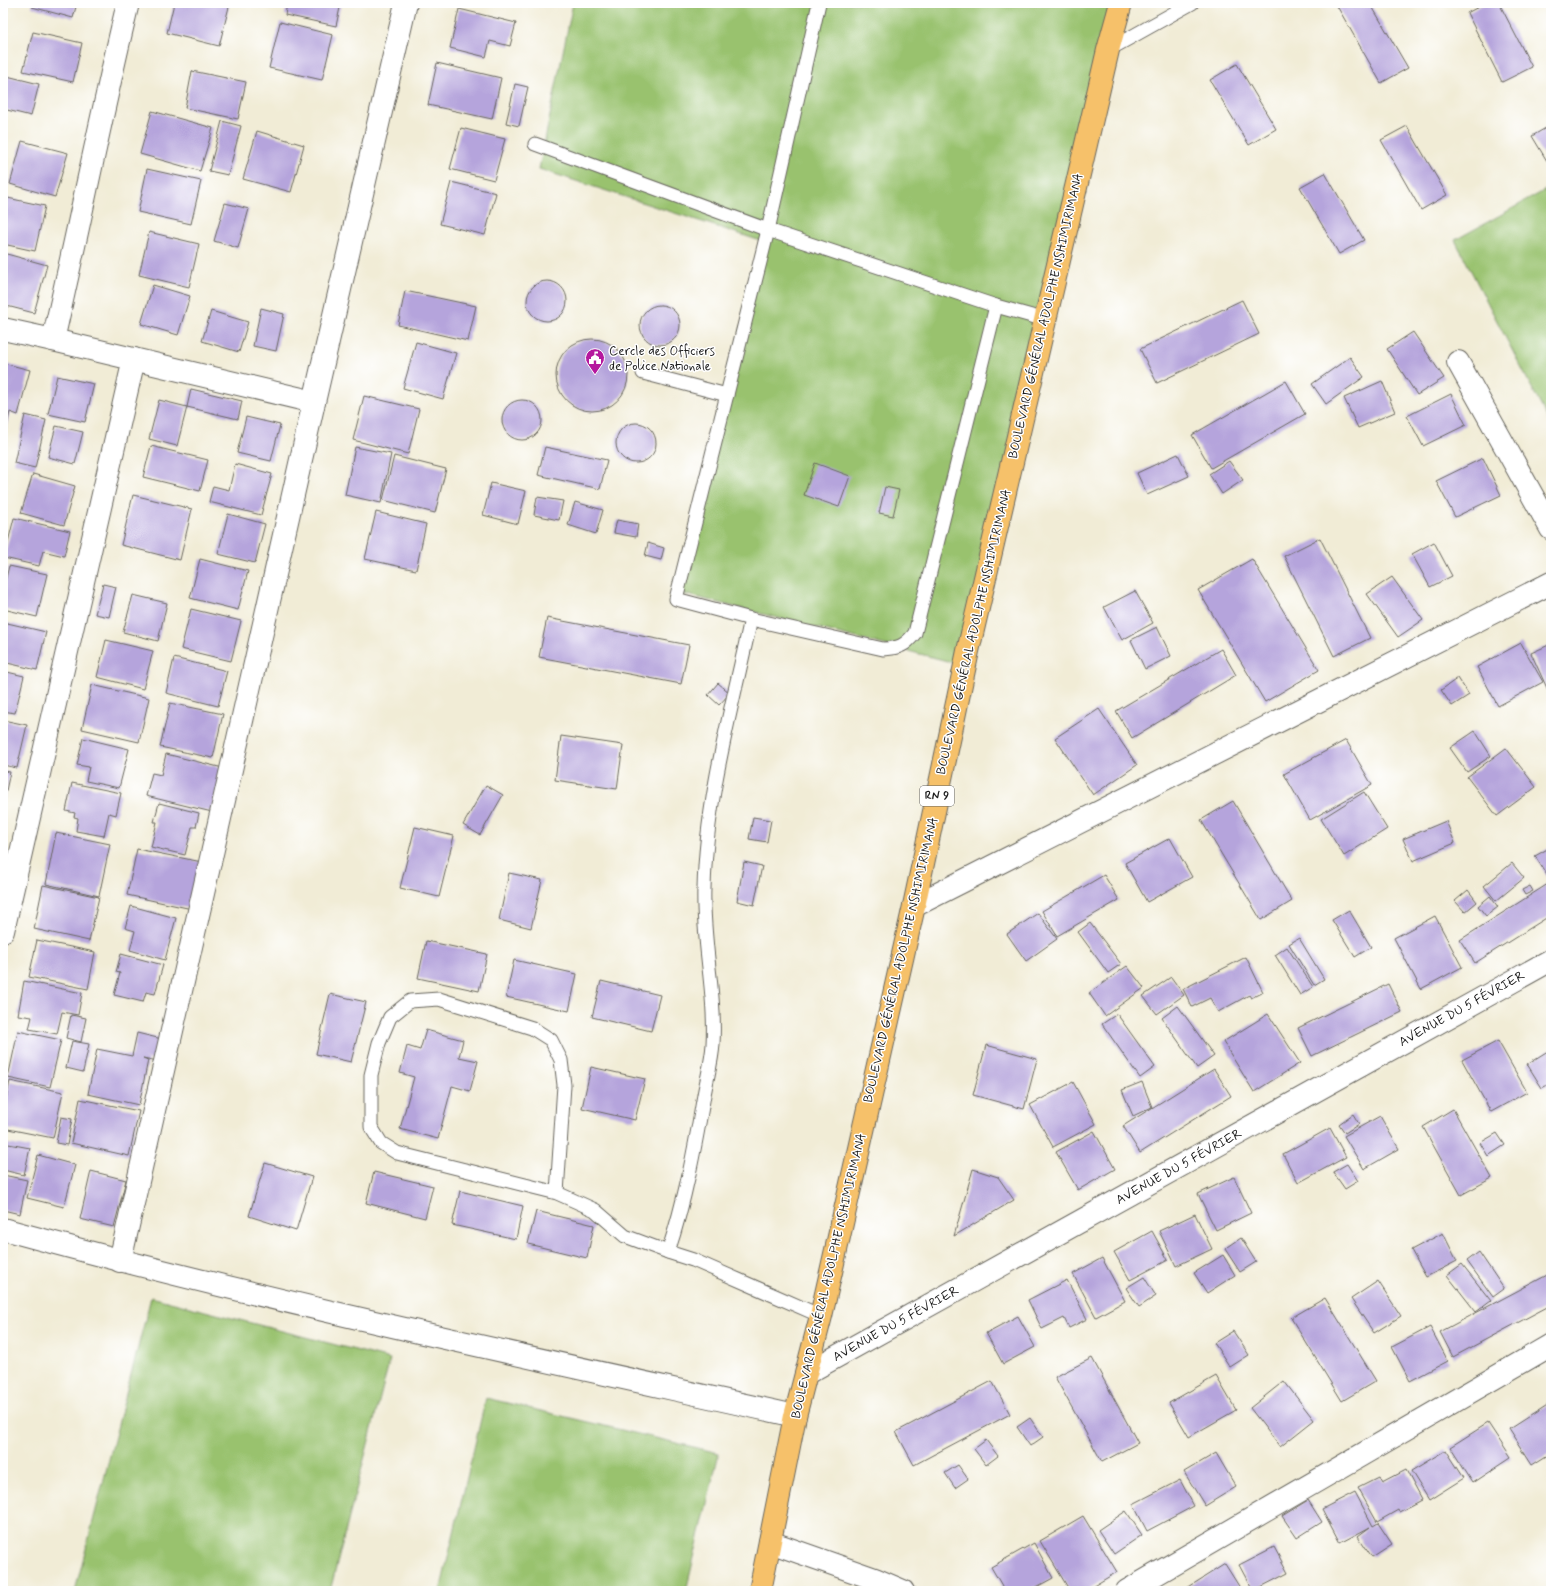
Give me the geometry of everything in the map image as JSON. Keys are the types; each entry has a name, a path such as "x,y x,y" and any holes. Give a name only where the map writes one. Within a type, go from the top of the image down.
{"main road":[{"name":"BOULEVARD GÉNÉRAL ADOLPHE NSHIMIRIMANA","path":"760,1591 795,1416 821,1316 914,906 968,652 1108,50 1121,3"}],"street":[{"path":"53,340 74,250 103,106 128,3"},
{"path":"120,1261 314,402 406,3"},
{"path":"3,329 314,402"},
{"path":"3,931 134,359"},
{"path":"1458,362 1551,529"},
{"path":"914,906 1551,583"},
{"name":"AVENUE DU 5 FÉVRIER","path":"807,1373 1551,960"},
{"path":"3,1228 120,1261 429,1335 795,1416"},
{"path":"1127,1591 1551,1345"},
{"path":"770,1542 875,1579 903,1591"}],"lane":[{"path":"819,3 768,230 676,599 751,619 884,649 897,648 908,642 915,633 996,306"},
{"path":"1108,50 1192,3"},
{"path":"534,144 768,230 996,306 1046,320"},
{"path":"643,373 727,395"},
{"path":"668,1252 677,1223 699,1126 713,1044 712,988 706,943 704,889 710,815 722,751 751,619"},
{"path":"557,1193 564,1085 561,1060 551,1040 532,1028 439,999 410,1001 390,1017 379,1043 371,1075 371,1127 380,1143 397,1153 557,1193 595,1210 624,1236 693,1260 821,1316"}],"green space":[{"path":"573,3 1110,3 967,666 680,593 761,241 539,169"},
{"path":"1551,187 1551,425 1455,240"},
{"path":"151,1297 390,1359 330,1591 75,1591"},
{"path":"486,1398 719,1453 686,1591 440,1591"}],"building":[{"path":"33,3 77,3 73,18 32,7"},
{"path":"174,3 230,3 219,46 167,33"},
{"path":"287,3 341,3 336,26 285,15"},
{"path":"1341,3 1370,3 1408,68 1381,83 1337,6"},
{"path":"1486,3 1499,3 1532,67 1502,82 1467,13"},
{"path":"459,9 516,23 510,46 490,41 486,57 450,48"},
{"path":"280,22 333,35 322,80 269,68"},
{"path":"33,32 82,43 73,82 23,71"},
{"path":"437,63 501,78 492,119 428,105"},
{"path":"1237,64 1276,129 1249,145 1210,80"},
{"path":"192,71 246,82 238,119 185,108"},
{"path":"3,75 39,84 31,116 3,109"},
{"path":"515,84 528,87 519,126 506,123"},
{"path":"152,111 213,128 200,171 140,154"},
{"path":"222,121 241,126 228,175 209,171"},
{"path":"1551,125 1551,158 1547,161 1532,136"},
{"path":"1407,126 1447,195 1421,210 1381,140"},
{"path":"461,128 505,139 494,180 450,169"},
{"path":"257,131 304,145 291,192 243,179"},
{"path":"22,141 68,153 55,197 10,184"},
{"path":"147,169 201,181 191,224 138,212"},
{"path":"1325,173 1364,240 1339,254 1300,187"},
{"path":"451,182 496,193 485,235 440,224"},
{"path":"3,197 45,206 35,251 3,244"},
{"path":"225,203 249,209 238,248 214,241"},
{"path":"149,232 199,244 189,287 139,275"},
{"path":"3,253 47,265 34,313 3,305"},
{"path":"551,281 558,284 564,290 567,301 566,309 558,318 551,321 543,321 536,318 528,309 527,297 530,290 539,282"},
{"path":"153,285 190,296 178,335 141,324"},
{"path":"405,291 476,306 468,341 398,325"},
{"path":"1242,300 1259,334 1157,383 1140,349"},
{"path":"664,305 671,308 677,314 680,325 679,333 671,342 664,345 656,345 649,342 641,333 640,321 643,314 652,306"},
{"path":"261,308 284,314 276,351 253,346"},
{"path":"211,311 248,322 239,352 202,341"},
{"path":"1413,332 1444,378 1417,395 1387,349"},
{"path":"592,339 606,342 618,349 625,361 628,375 625,389 618,401 606,408 592,411 578,408 566,401 559,389 556,375 559,361 566,349 578,342"},
{"path":"416,342 456,353 443,399 403,388"},
{"path":"1350,357 1364,377 1326,404 1312,384"},
{"path":"3,363 30,370 18,415 10,412 4,438"},
{"path":"57,376 94,384 85,422 48,414"},
{"path":"1286,381 1305,414 1211,468 1192,435"},
{"path":"1382,381 1395,412 1358,428 1344,398"},
{"path":"191,389 242,401 238,419 187,407"},
{"path":"1451,394 1466,425 1423,446 1407,416"},
{"path":"364,396 419,409 408,454 353,440"},
{"path":"159,400 187,407 177,446 149,439"},
{"path":"526,400 533,403 539,409 542,420 541,428 533,437 526,440 518,440 511,437 503,428 502,416 505,409 514,401"},
{"path":"25,415 46,420 35,468 14,463"},
{"path":"246,417 280,425 271,461 237,453"},
{"path":"640,423 647,426 653,432 656,443 655,451 647,460 640,463 632,463 625,460 617,451 616,439 619,432 628,424"},
{"path":"56,426 83,432 75,464 48,457"},
{"path":"151,446 208,460 200,491 143,477"},
{"path":"355,447 391,454 381,503 345,495"},
{"path":"545,447 607,460 600,489 538,475"},
{"path":"1178,454 1189,476 1147,495 1137,473"},
{"path":"394,456 446,469 435,513 383,500"},
{"path":"1483,458 1501,495 1455,517 1436,481"},
{"path":"1229,461 1243,480 1222,494 1209,474"},
{"path":"815,463 850,476 839,507 804,495"},
{"path":"235,464 272,474 261,515 209,502 213,486 229,490"},
{"path":"33,474 75,486 64,525 21,513"},
{"path":"491,483 526,491 518,524 483,515"},
{"path":"885,487 899,490 893,516 879,513"},
{"path":"133,495 192,509 180,560 121,545"},
{"path":"537,497 563,501 559,520 534,515"},
{"path":"575,502 603,510 596,534 568,525"},
{"path":"376,512 426,524 416,570 365,559"},
{"path":"228,514 265,524 255,563 218,554"},
{"path":"14,518 70,531 64,556 43,551 39,566 4,558"},
{"path":"617,520 638,524 636,537 614,533"},
{"path":"1320,538 1370,638 1334,656 1284,556"},
{"path":"1434,542 1452,576 1430,587 1412,554"},
{"path":"648,543 664,548 661,560 645,556"},
{"path":"200,559 248,571 238,610 190,598"},
{"path":"1252,559 1319,670 1265,702 1198,590"},
{"path":"9,566 47,574 37,617 3,609 3,590"},
{"path":"1392,577 1423,620 1398,637 1367,594"},
{"path":"103,584 116,587 109,617 95,614"},
{"path":"1135,591 1153,623 1122,640 1104,607"},
{"path":"133,595 167,603 158,641 123,632"},
{"path":"191,609 241,621 231,661 181,649"},
{"path":"547,618 689,645 681,684 539,657"},
{"path":"3,622 46,632 37,670 3,662"},
{"path":"1157,627 1171,656 1145,669 1131,640"},
{"path":"106,640 153,651 143,689 97,677"},
{"path":"1521,643 1543,682 1498,706 1477,667"},
{"path":"1551,644 1551,697 1531,653"},
{"path":"1221,649 1236,675 1132,738 1116,711"},
{"path":"174,658 227,671 218,706 166,693"},
{"path":"3,671 24,676 15,713 3,711"},
{"path":"1458,678 1469,695 1452,706 1441,690"},
{"path":"718,683 730,693 719,705 708,695"},
{"path":"92,685 149,698 139,742 82,729"},
{"path":"170,703 223,714 213,758 160,747"},
{"path":"1099,709 1137,765 1093,795 1055,738"},
{"path":"3,720 27,725 17,768 3,765"},
{"path":"1475,731 1491,756 1467,772 1450,748"},
{"path":"561,736 623,745 617,789 555,780"},
{"path":"83,738 129,749 119,788 86,781 89,767 77,765"},
{"path":"1346,740 1372,785 1310,820 1284,774"},
{"path":"1506,748 1536,787 1497,816 1467,777"},
{"path":"166,754 223,768 212,812 146,796 152,773 161,775"},
{"path":"3,771 10,772 4,800 3,800"},
{"path":"72,783 121,793 116,815 109,813 104,836 76,831 78,818 74,817 75,813 66,811"},
{"path":"486,785 503,795 480,835 463,825"},
{"path":"1364,792 1387,829 1344,856 1321,819"},
{"path":"1233,801 1292,901 1261,920 1201,820"},
{"path":"159,803 199,813 196,827 192,827 185,855 151,847 157,822 154,822"},
{"path":"753,817 771,820 767,842 749,839"},
{"path":"1446,821 1455,843 1413,861 1403,839"},
{"path":"415,827 454,836 439,897 400,888"},
{"path":"56,833 110,844 99,896 46,884"},
{"path":"1170,838 1192,877 1147,902 1125,863"},
{"path":"1551,847 1551,875 1548,877 1535,856"},
{"path":"137,849 202,862 192,909 127,895"},
{"path":"744,862 762,866 754,905 737,901"},
{"path":"1512,863 1524,878 1496,901 1484,886"},
{"path":"509,873 542,880 531,928 499,920"},
{"path":"1104,875 1119,900 1057,936 1042,911"},
{"path":"1551,882 1551,915 1475,963 1460,940"},
{"path":"43,885 99,897 89,941 34,929"},
{"path":"1530,886 1533,891 1525,895 1522,890"},
{"path":"1468,890 1477,902 1465,912 1455,901"},
{"path":"1490,896 1498,907 1486,916 1478,906"},
{"path":"131,906 176,918 165,960 130,950 135,931 125,928"},
{"path":"1349,910 1371,947 1355,957 1332,920"},
{"path":"1038,913 1057,939 1026,961 1007,934"},
{"path":"1435,916 1462,967 1421,989 1394,938"},
{"path":"1090,923 1121,964 1108,973 1078,932"},
{"path":"1299,938 1324,979 1314,985 1289,944"},
{"path":"37,940 95,952 88,989 29,977"},
{"path":"426,941 487,954 479,991 418,978"},
{"path":"1287,947 1313,987 1300,995 1275,955"},
{"path":"121,954 163,965 155,994 146,992 143,1002 114,995 120,973 116,972"},
{"path":"1246,957 1263,992 1251,998 1249,995 1218,1012 1210,998 1192,1007 1183,989"},
{"path":"514,960 577,974 569,1011 506,997"},
{"path":"1127,966 1144,988 1105,1016 1089,993"},
{"path":"1171,977 1184,995 1157,1014 1143,996"},
{"path":"24,981 82,993 78,1015 62,1012 57,1034 29,1029 32,1017 18,1015"},
{"path":"601,981 660,995 651,1031 592,1017"},
{"path":"1388,984 1402,1012 1312,1056 1298,1028"},
{"path":"330,994 366,1002 351,1062 316,1054"},
{"path":"1178,1006 1214,1056 1197,1068 1162,1018"},
{"path":"1117,1014 1155,1067 1140,1078 1102,1024"},
{"path":"1268,1014 1300,1063 1254,1092 1223,1042"},
{"path":"71,1015 86,1018 81,1042 66,1038"},
{"path":"426,1030 463,1040 459,1057 478,1061 470,1091 452,1086 438,1139 400,1129 414,1077 400,1073 407,1046 420,1050"},
{"path":"18,1031 61,1040 50,1087 8,1078"},
{"path":"137,1033 166,1040 162,1062 143,1058 148,1060 139,1105 88,1094 97,1049 132,1056"},
{"path":"72,1041 89,1044 83,1072 66,1068"},
{"path":"1498,1041 1527,1092 1491,1112 1462,1060"},
{"path":"986,1045 1037,1059 1024,1109 973,1095"},
{"path":"1551,1049 1551,1083 1542,1088 1527,1064"},
{"path":"591,1067 645,1079 635,1120 582,1108"},
{"path":"1214,1069 1231,1096 1140,1153 1123,1126"},
{"path":"10,1081 63,1092 53,1138 3,1128 3,1114"},
{"path":"1073,1082 1096,1124 1053,1147 1030,1105"},
{"path":"1142,1082 1152,1107 1133,1116 1122,1090"},
{"path":"80,1099 139,1111 129,1156 71,1143"},
{"path":"1453,1109 1492,1178 1461,1195 1423,1127"},
{"path":"1353,1114 1359,1124 1345,1133 1339,1124"},
{"path":"1380,1116 1399,1149 1364,1169 1344,1136"},
{"path":"61,1117 72,1119 67,1145 56,1143"},
{"path":"1330,1128 1346,1157 1298,1183 1283,1154"},
{"path":"1094,1131 1115,1169 1078,1190 1056,1152"},
{"path":"1497,1133 1505,1145 1488,1156 1480,1143"},
{"path":"3,1143 30,1148 24,1175 3,1170"},
{"path":"38,1155 75,1165 64,1207 27,1198"},
{"path":"265,1163 312,1177 296,1231 249,1216"},
{"path":"1347,1164 1358,1181 1345,1189 1333,1172"},
{"path":"973,1169 998,1177 1014,1200 954,1236"},
{"path":"91,1171 126,1180 114,1227 80,1219"},
{"path":"374,1172 433,1186 425,1218 366,1203"},
{"path":"3,1175 27,1180 20,1214 3,1210"},
{"path":"1234,1177 1251,1213 1216,1230 1198,1194"},
{"path":"460,1191 523,1206 516,1239 452,1225"},
{"path":"536,1211 594,1225 587,1258 528,1244"},
{"path":"1195,1214 1212,1249 1176,1266 1159,1231"},
{"path":"1152,1231 1168,1260 1130,1280 1114,1252"},
{"path":"1443,1233 1457,1261 1426,1277 1411,1250"},
{"path":"1241,1238 1256,1262 1240,1272 1225,1249"},
{"path":"1479,1252 1504,1289 1493,1297 1467,1261"},
{"path":"1223,1255 1235,1275 1207,1293 1194,1273"},
{"path":"1102,1258 1125,1301 1096,1317 1073,1274"},
{"path":"1462,1264 1491,1301 1476,1312 1447,1275"},
{"path":"1551,1273 1551,1305 1453,1357 1440,1332"},
{"path":"1144,1277 1156,1296 1139,1307 1126,1288"},
{"path":"1067,1280 1087,1319 1069,1328 1064,1318 1042,1329 1028,1300"},
{"path":"1378,1281 1401,1316 1374,1333 1351,1299"},
{"path":"1325,1298 1376,1381 1342,1401 1291,1318"},
{"path":"1018,1316 1035,1347 1003,1364 986,1333"},
{"path":"1430,1327 1448,1361 1410,1381 1392,1347"},
{"path":"1233,1331 1249,1355 1230,1367 1214,1343"},
{"path":"1092,1358 1138,1443 1102,1462 1055,1377"},
{"path":"1216,1376 1236,1410 1189,1437 1169,1403"},
{"path":"992,1381 1010,1414 914,1465 896,1432"},
{"path":"1284,1381 1314,1420 1280,1447 1250,1408"},
{"path":"1551,1402 1551,1453 1532,1465 1509,1429"},
{"path":"1030,1418 1043,1437 1030,1446 1017,1427"},
{"path":"1488,1423 1511,1458 1473,1483 1450,1447"},
{"path":"986,1440 998,1456 986,1465 974,1449"},
{"path":"1446,1450 1464,1478 1429,1500 1411,1471"},
{"path":"1216,1453 1236,1487 1205,1506 1184,1472"},
{"path":"958,1465 968,1479 955,1488 945,1473"},
{"path":"1406,1470 1422,1500 1399,1512 1398,1510 1377,1522 1358,1488 1380,1477 1383,1482"},
{"path":"1180,1480 1194,1506 1147,1531 1133,1504"},
{"path":"1355,1492 1373,1526 1378,1523 1392,1544 1372,1557 1358,1536 1370,1527 1340,1543 1322,1509"},
{"path":"1308,1500 1322,1522 1297,1538 1282,1516"},
{"path":"1126,1511 1142,1535 1114,1554 1098,1530"},
{"path":"1083,1516 1117,1572 1085,1591 1070,1591 1040,1541"},
{"path":"1034,1543 1053,1578 1029,1591 1005,1591 991,1567"},
{"path":"1274,1547 1288,1573 1253,1591 1239,1565"},
{"path":"1225,1564 1242,1591 1188,1591 1187,1588"}],"place":[{"name":"Cercle des Officiers de Police Nationale","path":"595,375"}]}
